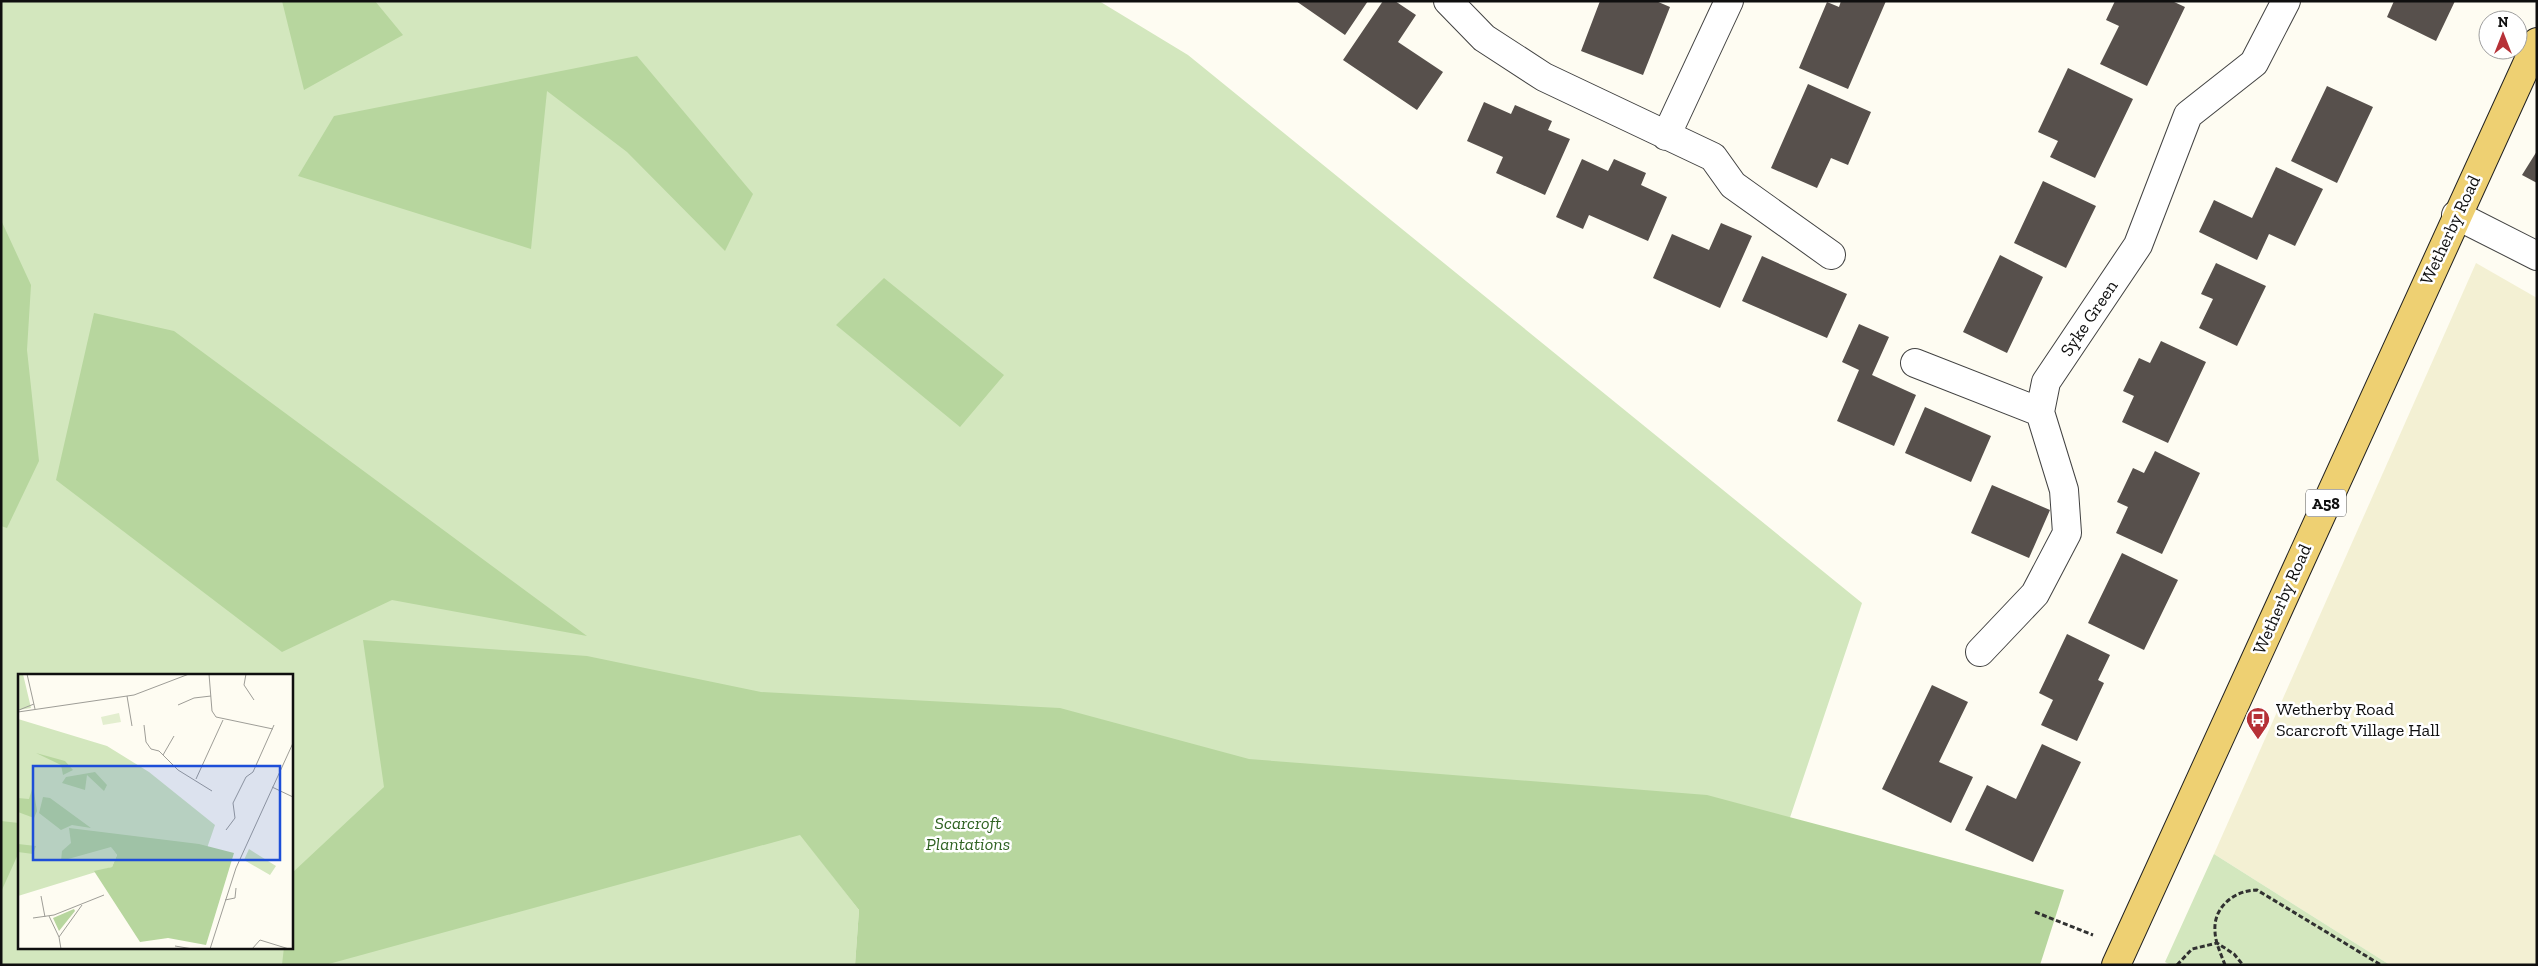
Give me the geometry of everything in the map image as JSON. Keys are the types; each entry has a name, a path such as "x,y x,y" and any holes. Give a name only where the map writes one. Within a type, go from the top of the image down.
{"main road":[{"name":"Wetherby Road","path":"2120,957 2456,216 2537,42"}],"street":[{"path":"1448,1 1484,38 1544,77 1713,157 1733,185 1832,255"},
{"path":"1666,136 1729,1"},
{"name":"Syke Green","path":"1980,652 2035,594 2067,533 2064,490 2040,412 2046,382 2138,245 2188,115 2254,63 2286,1"},
{"path":"2456,216 2537,256"},
{"path":"1915,363 2040,412"}],"path":[{"path":"2225,965 2214,930 2216,920 2224,903 2244,890 2257,890 2381,965"},
{"path":"2035,912 2120,957"},
{"path":"2177,965 2192,949 2217,944 2234,954 2243,965"}],"shaded area":[{"path":"2476,263 2537,298 2537,965 2390,965 2214,854"}],"green space":[{"path":"1,1 1099,1 1188,55 1862,603 1762,901 801,835 859,910 855,965 1,965"},
{"path":"282,1 375,1 403,35 304,90"},
{"path":"637,56 753,194 725,251 627,152 547,91 531,249 298,176 334,116"},
{"path":"1,220 31,285 27,350 39,461 7,528 1,526"},
{"path":"884,278 1004,375 960,427 836,325"},
{"path":"94,313 174,331 587,636 392,600 282,652 56,480"},
{"name":"Scarcroft Plantations","path":"363,640 587,656 761,692 1060,708 1249,759 1707,795 2064,890 2040,965 855,965 859,910 800,835 325,965 282,965 284,948 292,948 292,873 384,787"},
{"path":"1,821 18,823 18,854 1,892"},
{"path":"2214,854 2390,965 2171,965 2165,962"}],"building":[{"path":"1296,1 1368,1 1345,35"},
{"path":"1383,1 1395,1 1416,15 1398,42 1443,72 1417,110 1343,60"},
{"path":"1600,1 1656,1 1670,7 1643,75 1581,51"},
{"path":"1841,1 1886,1 1848,89 1799,68 1827,2 1839,7"},
{"path":"2115,1 2172,1 2185,7 2147,86 2100,64 2119,26 2106,20"},
{"path":"2394,1 2455,1 2436,41 2387,17"},
{"path":"2068,68 2133,99 2095,178 2050,157 2058,141 2038,132"},
{"path":"1808,84 1871,112 1848,165 1831,158 1817,188 1771,168"},
{"path":"2327,86 2373,107 2337,183 2291,161"},
{"path":"1484,102 1511,114 1515,105 1552,121 1548,130 1570,139 1545,195 1496,173 1503,157 1467,141"},
{"path":"2537,151 2537,183 2522,175"},
{"path":"1582,159 1608,171 1614,159 1646,173 1641,185 1667,197 1648,241 1589,215 1583,229 1556,217"},
{"path":"2276,167 2323,189 2295,246 2269,234 2257,260 2199,232 2214,200 2252,218"},
{"path":"2043,181 2096,206 2066,268 2014,243"},
{"path":"1721,223 1752,236 1720,308 1653,278 1672,234 1709,250"},
{"path":"2000,255 2043,277 2007,353 1963,332"},
{"path":"1762,256 1847,294 1827,338 1742,301"},
{"path":"2216,263 2266,286 2237,346 2199,328 2213,299 2201,294"},
{"path":"1859,324 1889,337 1872,375 1916,395 1894,446 1837,421 1859,370 1842,362"},
{"path":"2161,341 2206,362 2168,443 2122,422 2134,396 2123,391 2139,358 2150,363"},
{"path":"1925,407 1991,436 1971,482 1905,453"},
{"path":"2155,451 2200,473 2162,554 2116,533 2128,507 2117,502 2133,468 2144,473"},
{"path":"1992,485 2050,510 2029,558 1971,533"},
{"path":"2122,553 2178,580 2144,650 2088,623"},
{"path":"2067,634 2110,655 2098,680 2104,683 2077,741 2041,725 2053,700 2039,693"},
{"path":"1932,685 1968,702 1939,762 1973,777 1951,823 1882,789"},
{"path":"2042,744 2081,762 2033,862 1965,830 1987,785 2016,799"}],"place":[{"name":"Wetherby Road Scarcroft Village Hall","path":"2258,740"}]}
